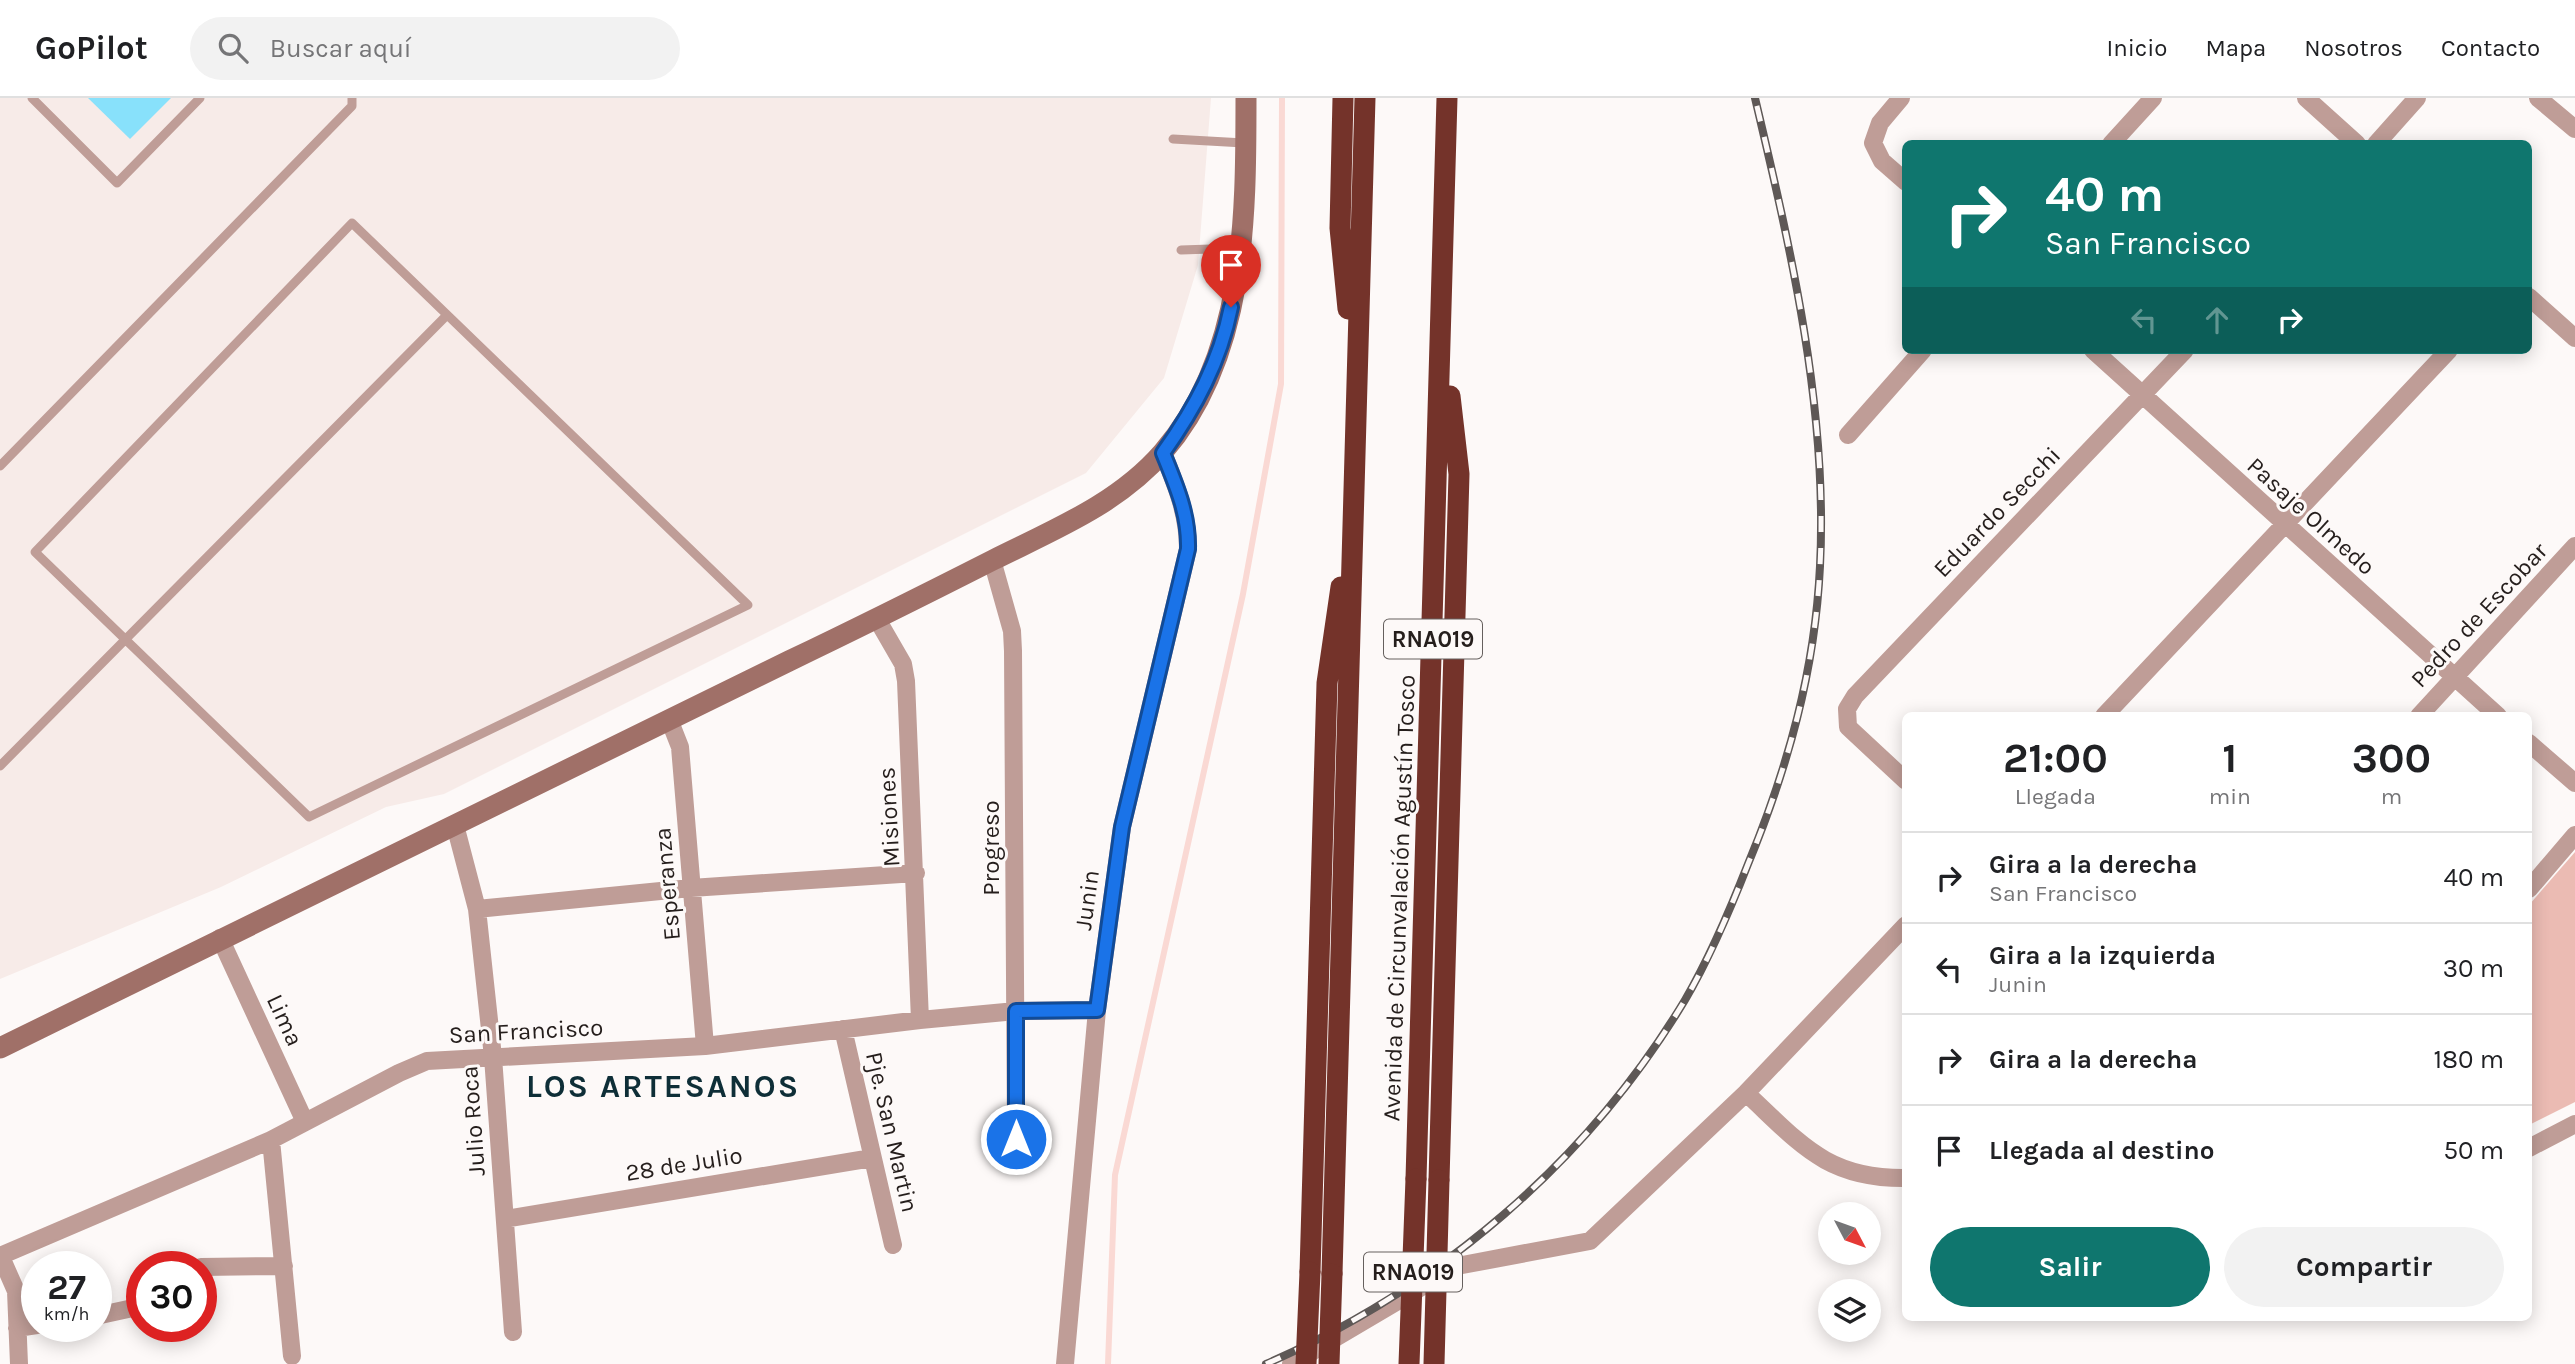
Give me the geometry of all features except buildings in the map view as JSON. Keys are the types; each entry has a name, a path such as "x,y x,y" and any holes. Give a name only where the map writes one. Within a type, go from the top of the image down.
{"highway":[{"path":"1343,98 1340,228 1357,392"},
{"name":"RNA019","path":"1329,1364 1365,98"},
{"name":"Avenida de Circunvalación Agustín Tosco","path":"1409,1364 1447,98"},
{"path":"1434,1364 1459,474 1441,323"},
{"path":"1306,1364 1327,683 1355,491"}],"main road":[{"path":"0,1048 220,938 877,619 1094,509 1121,492 1163,453 1189,417 1210,377 1228,327 1240,248 1246,98"}],"street":[{"path":"1901,98 1875,132 1875,152 1902,177"},
{"path":"2115,140 2153,98"},
{"path":"2306,98 2353,140"},
{"path":"2380,140 2417,98"},
{"path":"2538,98 2575,130"},
{"path":"2532,300 2575,338"},
{"path":"1848,435 1919,354"},
{"name":"Pasaje Olmedo","path":"2097,354 2493,712"},
{"name":"Eduardo Secchi","path":"1902,777 1848,727 1847,709 1855,696 2181,354"},
{"path":"2108,712 2445,354"},
{"name":"Junin","path":"1065,1364 1097,1010 1122,827 1188,549 1188,526 1183,502 1163,453"},
{"name":"Pedro de Escobar","path":"2423,712 2575,547"},
{"name":"Progreso","path":"992,561 1012,631 1013,650 1016,1139"},
{"name":"Misiones","path":"877,619 903,664 906,681 920,1020"},
{"name":"Esperanza","path":"669,719 680,747 705,1046"},
{"path":"2532,746 2575,783"},
{"name":"Julio Roca","path":"455,825 477,909 493,1057 513,1332"},
{"path":"2532,886 2575,835"},
{"path":"477,909 691,888 916,873"},
{"path":"1291,1364 1457,1266 1590,1241 1746,1093 1902,929"},
{"name":"Lima","path":"220,938 305,1122"},
{"name":"San Francisco","path":"1,1256 271,1140 427,1061 705,1046 1016,1011 1097,1010"},
{"name":"Pje. San Martin","path":"843,1029 893,1245"},
{"path":"1746,1093 1823,1161 1865,1176 1902,1178"},
{"path":"2532,1146 2575,1124"},
{"path":"271,1140 292,1356"},
{"name":"28 de Julio","path":"505,1219 872,1158"},
{"path":"1,1256 16,1291 19,1364"},
{"path":"217,1267 284,1266"},
{"path":"17,1328 21,1327"}],"lane":[{"path":"32,98 117,183 200,98"},
{"path":"0,466 352,106 352,98"},
{"path":"1173,139 1246,143"},
{"path":"352,223 748,605 309,817 125,639 35,552 352,223"},
{"path":"1181,250 1240,248"},
{"path":"0,766 447,314"}],"shaded area":[{"path":"0,98 1211,98 1198,265 1164,378 1086,473 444,794 386,807 221,887 0,979"},
{"path":"2575,852 2575,1102 2532,1124 2532,902"}],"waterway":[{"path":"1108,1364 1115,1175 1243,594 1281,384 1282,98"}],"railway":[{"path":"1266,1364 1330,1333 1391,1298 1504,1215 1555,1167 1603,1115 1646,1059 1685,1000 1719,933 1762,828 1787,755 1806,681 1817,605 1821,507 1818,448 1804,330 1755,98"}],"district":[{"name":"LOS ARTESANOS","path":"663,1086"}],"route":[{"path":"1016,1139 1016,1011 1097,1010 1122,827 1188,549 1188,526 1183,502 1163,453 1189,417 1210,377 1228,327 1231,307"}]}
